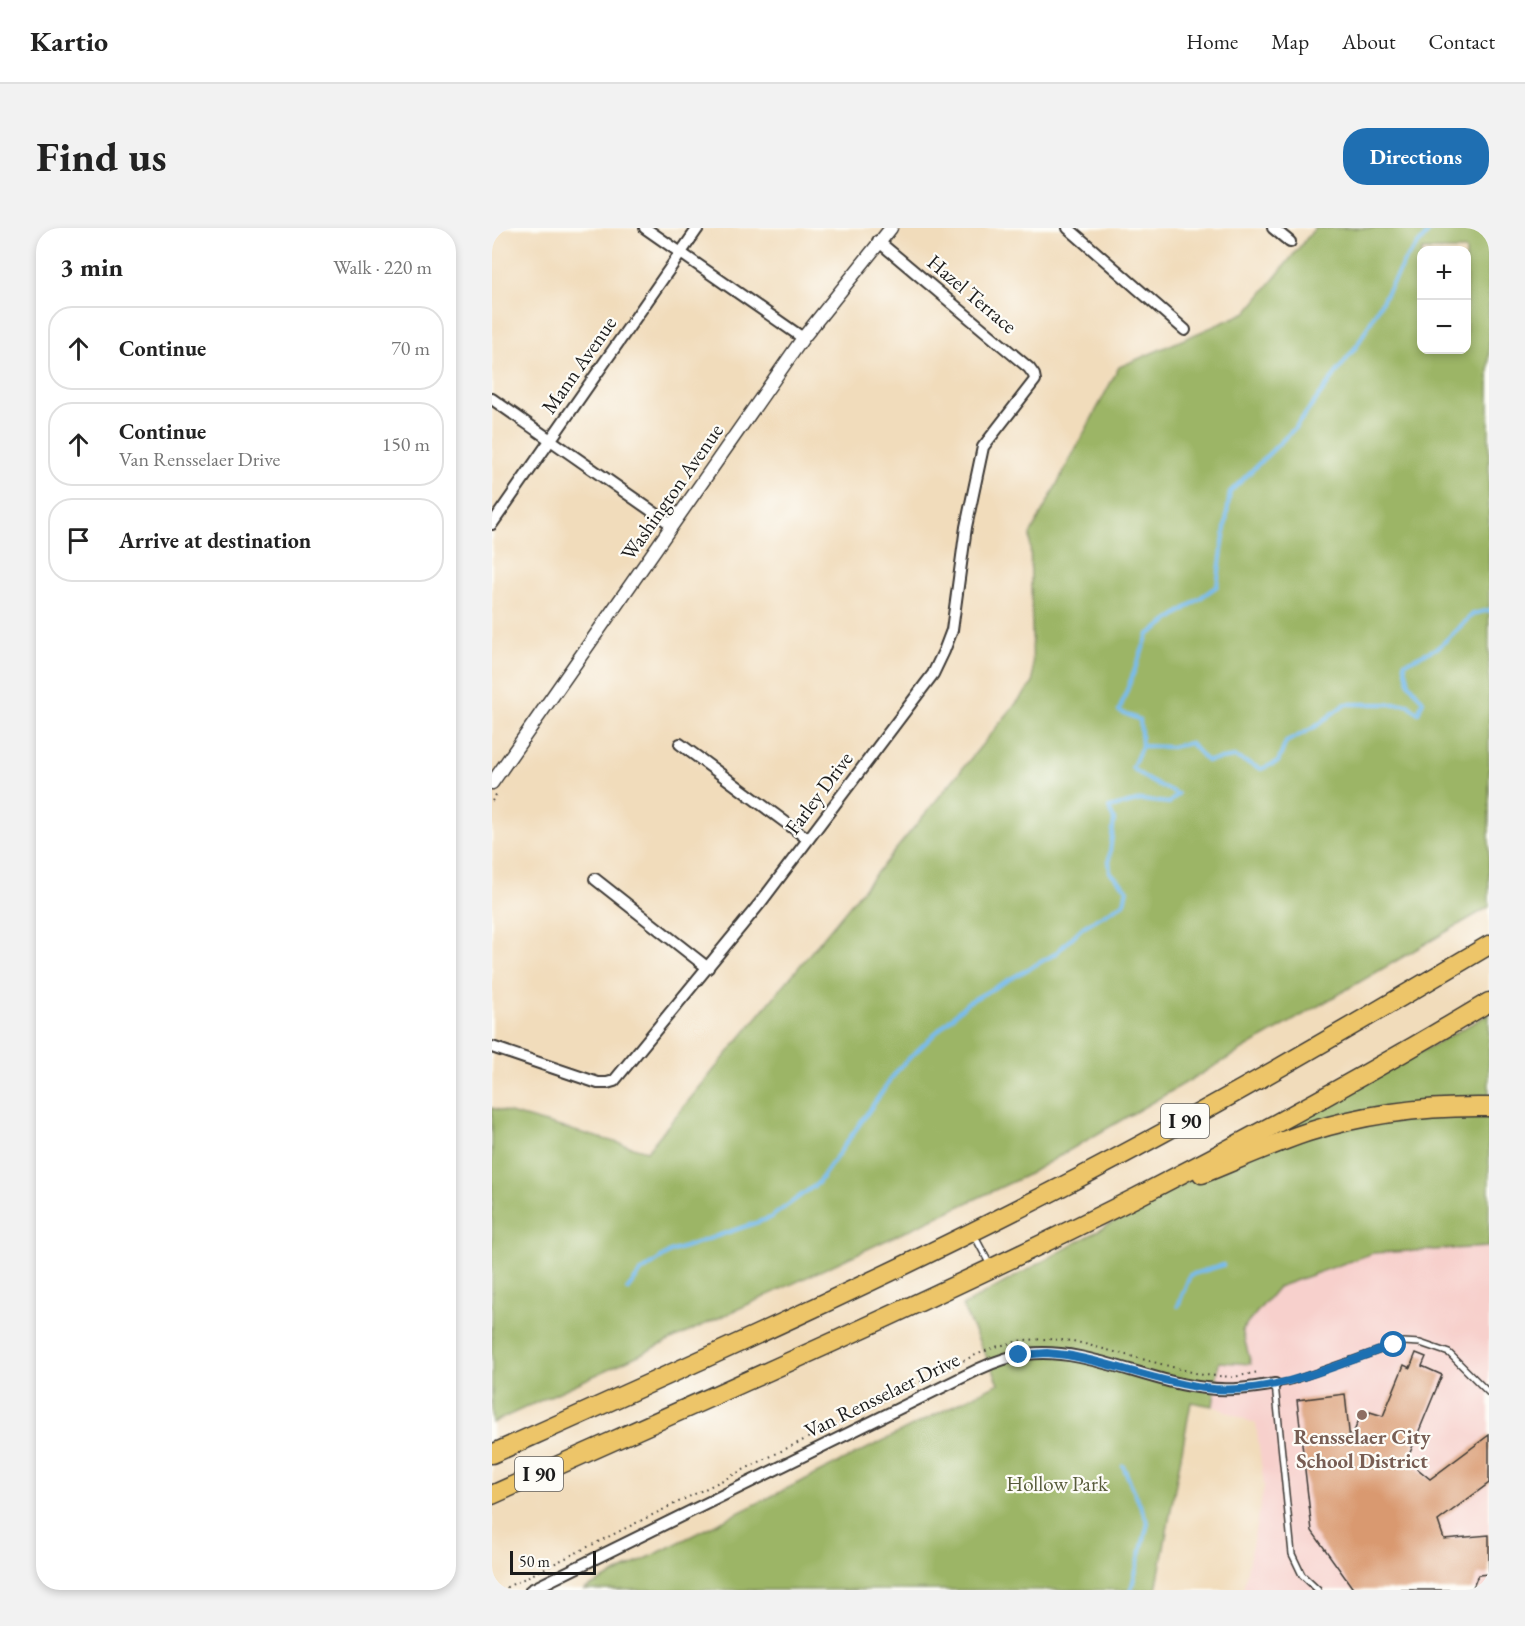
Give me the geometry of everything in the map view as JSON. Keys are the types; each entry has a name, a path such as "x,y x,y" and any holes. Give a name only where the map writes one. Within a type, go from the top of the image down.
{"highway":[{"name":"I 90","path":"492,1454 779,1324 973,1232 1089,1173 1220,1102 1489,945"},
{"name":"I 90","path":"492,1495 853,1333 1092,1219 1351,1082 1489,1002"},
{"path":"1092,1219 1282,1142 1339,1123 1400,1111 1489,1107"}],"street":[{"path":"645,228 803,338"},
{"name":"Mann Avenue","path":"492,524 698,228"},
{"name":"Washington Avenue","path":"492,783 803,338 878,241 891,228"},
{"path":"1068,228 1185,330"},
{"path":"1273,228 1290,242"},
{"name":"Hazel Terrace","path":"878,241 1029,368 1035,381"},
{"name":"Farley Drive","path":"492,1047 598,1083 614,1081 708,968 933,674 952,630 966,527 983,447 1035,381"},
{"path":"492,399 672,525"},
{"path":"680,744 808,839"},
{"path":"595,879 708,968"},
{"name":"Van Rensselaer Drive","path":"531,1590 978,1369 1008,1357 1038,1353 1066,1355 1205,1388 1240,1389 1275,1384"}],"lane":[{"path":"973,1232 991,1268"},
{"path":"1318,1590 1302,1575 1292,1554 1275,1384 1289,1382 1402,1342 1420,1343 1449,1353 1489,1393"}],"shaded area":[{"name":"Rensselaer City School District","path":"1489,1247 1489,1590 1243,1590 1264,1487 1256,1424 1213,1406 1219,1362 1251,1364 1242,1330 1278,1287 1373,1253"}],"green space":[{"path":"1315,228 1489,228 1489,907 1025,1176 492,1423 492,1108 647,1151 1033,683 1030,535 1119,367 1247,312"},
{"name":"Hollow Park","path":"1489,1014 1489,1247 1373,1253 1278,1287 1242,1330 1251,1364 1219,1362 1213,1406 1191,1402 1156,1590 583,1590 999,1383 962,1306"}],"building":[{"name":"Rensselaer City School District","path":"1416,1353 1426,1357 1422,1366 1442,1375 1407,1460 1430,1479 1489,1435 1489,1483 1438,1521 1444,1539 1489,1535 1489,1574 1478,1575 1472,1590 1354,1590 1312,1531 1297,1400 1345,1394 1350,1441 1361,1415 1368,1417 1370,1412 1383,1416 1404,1365 1410,1368"}],"waterway":[{"path":"1142,746 1140,720 1119,711 1148,635 1217,586 1230,492 1295,428 1358,344 1405,260 1432,228"},
{"path":"627,1290 641,1272 670,1252 770,1218 818,1183 899,1068 967,1003 1055,954 1083,927 1124,903 1127,889 1110,872 1109,860 1114,820 1109,808 1141,800 1169,803 1178,794 1150,781 1132,768 1142,746 1172,747 1190,743 1207,761 1235,757 1261,769 1278,762 1286,742 1315,727 1345,704 1408,704 1418,713 1423,701 1409,683 1404,663 1439,647 1473,614 1489,610"},
{"path":"1178,1306 1190,1275 1223,1265"},
{"path":"1123,1466 1148,1523 1131,1590"}],"place":[{"name":"Rensselaer City School District","path":"1362,1415"}],"route":[{"path":"1019,1355 1047,1353 1075,1356 1182,1384 1229,1390 1289,1382 1394,1345"}]}
